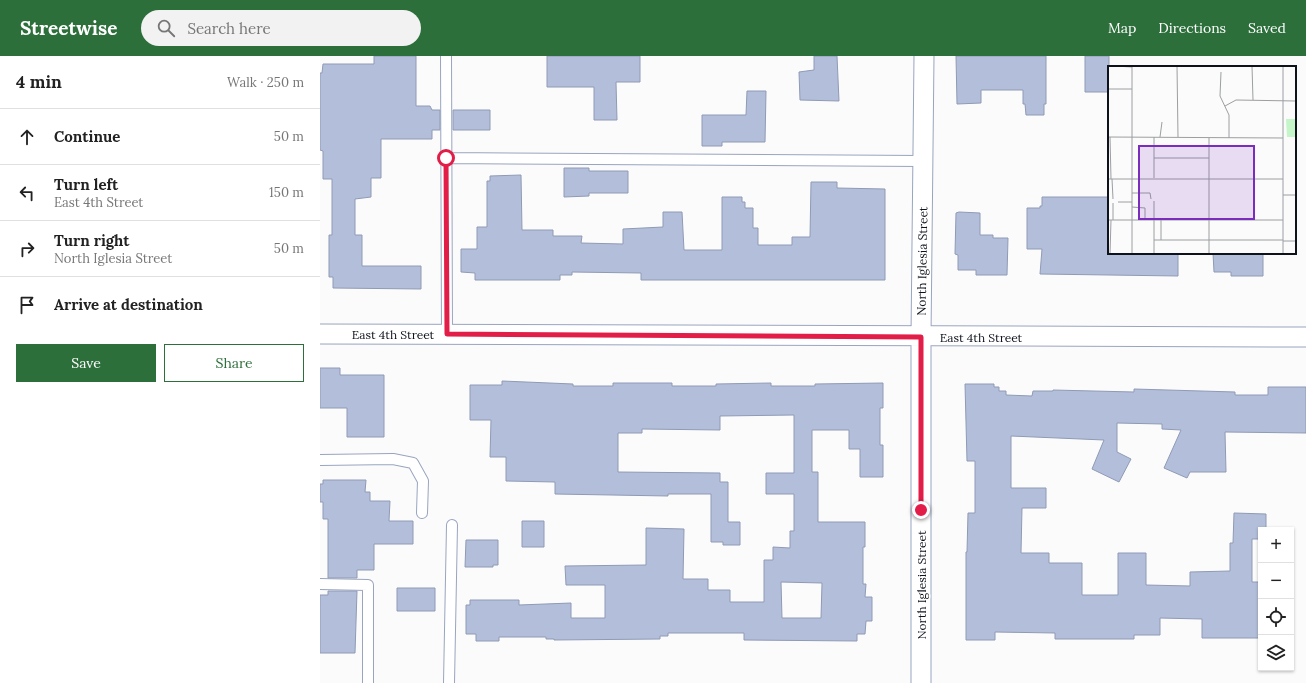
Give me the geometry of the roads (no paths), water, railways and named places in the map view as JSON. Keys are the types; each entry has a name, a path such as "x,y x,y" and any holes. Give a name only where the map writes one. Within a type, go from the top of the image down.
{"street":[{"name":"North Iglesia Street","path":"921,683 921,337 924,56"},
{"name":"East 4th Street","path":"320,334 1306,337"}],"lane":[{"path":"446,56 447,334"},
{"path":"446,158 923,161"},
{"path":"320,460 393,459 413,463 423,481 422,513"},
{"path":"449,683 452,525"},
{"path":"320,584 368,585 368,683"}]}
